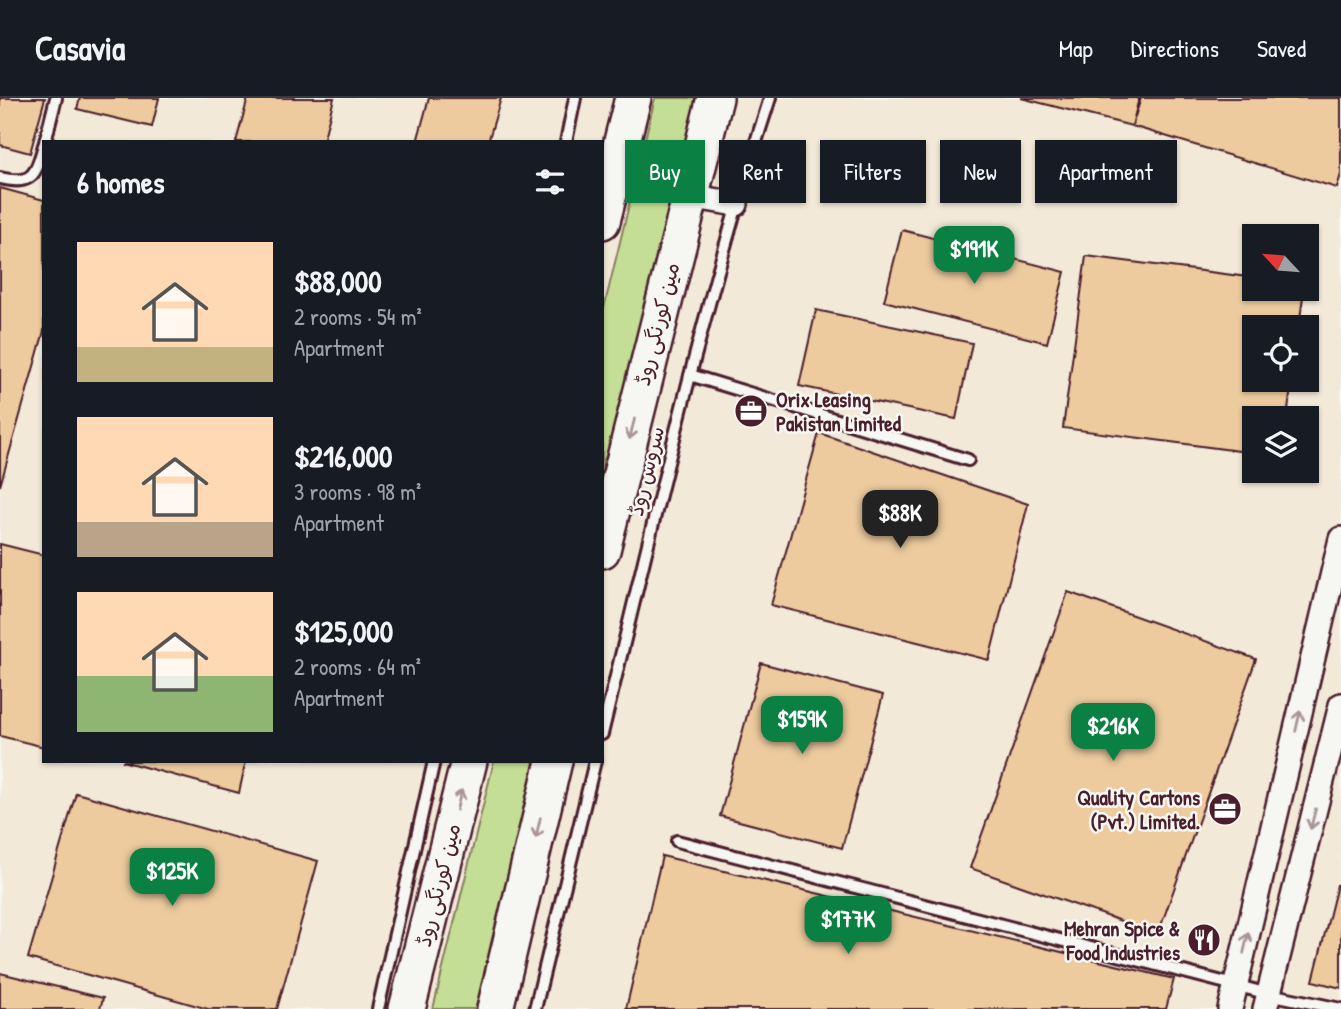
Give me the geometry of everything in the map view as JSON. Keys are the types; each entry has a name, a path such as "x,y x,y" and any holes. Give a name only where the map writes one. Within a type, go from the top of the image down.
{"main road":[{"path":"604,201 633,98"},
{"name":"مین کورنگی روڈ","path":"704,140 715,98"},
{"name":"مین کورنگی روڈ","path":"604,542 687,203"},
{"name":"مین کورنگی روڈ","path":"407,1009 468,763"},
{"path":"495,1009 554,763"}],"street":[{"path":"705,199 736,204"},
{"path":"1230,1009 1335,590 1341,539"},
{"path":"1267,1001 1341,705"}],"lane":[{"path":"45,140 56,98"},
{"path":"565,140 575,98"},
{"name":"سروس روڈ","path":"604,726 690,375 736,204 770,98"},
{"path":"0,178 20,182 30,178 37,170 42,151"},
{"path":"690,375 968,460"},
{"path":"378,1009 434,763"},
{"path":"535,1009 595,763"},
{"path":"677,841 1236,985 1267,1001 1341,1009"}],"shaded area":[{"path":"0,98 1341,98 1341,1009 0,1009"}],"green space":[{"path":"655,98 696,98 686,140 645,140"},
{"path":"629,203 671,203 604,485 604,308"},
{"path":"494,763 540,763 482,1009 433,1009"}],"building":[{"path":"0,98 45,98 30,153 0,145"},
{"path":"80,98 159,98 152,127 77,109"},
{"path":"248,98 334,98 324,140 237,140"},
{"path":"429,98 501,98 489,140 418,140"},
{"path":"1021,98 1139,98 1132,126"},
{"path":"1141,98 1341,98 1341,174 1337,188 1132,126"},
{"path":"0,188 42,199 42,338 0,486"},
{"path":"902,230 1065,272 1047,343 884,301"},
{"path":"1086,256 1242,276 1242,301 1302,301 1301,315 1242,315 1242,392 1290,392 1289,406 1242,406 1242,451 1063,428"},
{"path":"816,310 972,343 956,419 799,386"},
{"path":"819,433 1028,504 989,660 771,605"},
{"path":"0,544 42,554 42,746 0,736"},
{"path":"1068,592 1256,659 1158,934 970,868"},
{"path":"761,663 883,695 842,848 720,816"},
{"path":"129,763 246,763 239,793"},
{"path":"76,793 318,861 277,1009 208,1009 28,958"},
{"path":"662,856 1174,979 1166,1009 626,1009"},
{"path":"1337,885 1341,886 1341,988 1313,981"},
{"path":"0,973 103,998 100,1009 0,1009"}],"place":[{"name":"Orix Leasing Pakistan Limited","path":"751,411"},
{"name":"Quality Cartons (Pvt.) Limited.","path":"1225,809"},
{"name":"Mehran Spice & Food Industries","path":"1204,940"}]}
